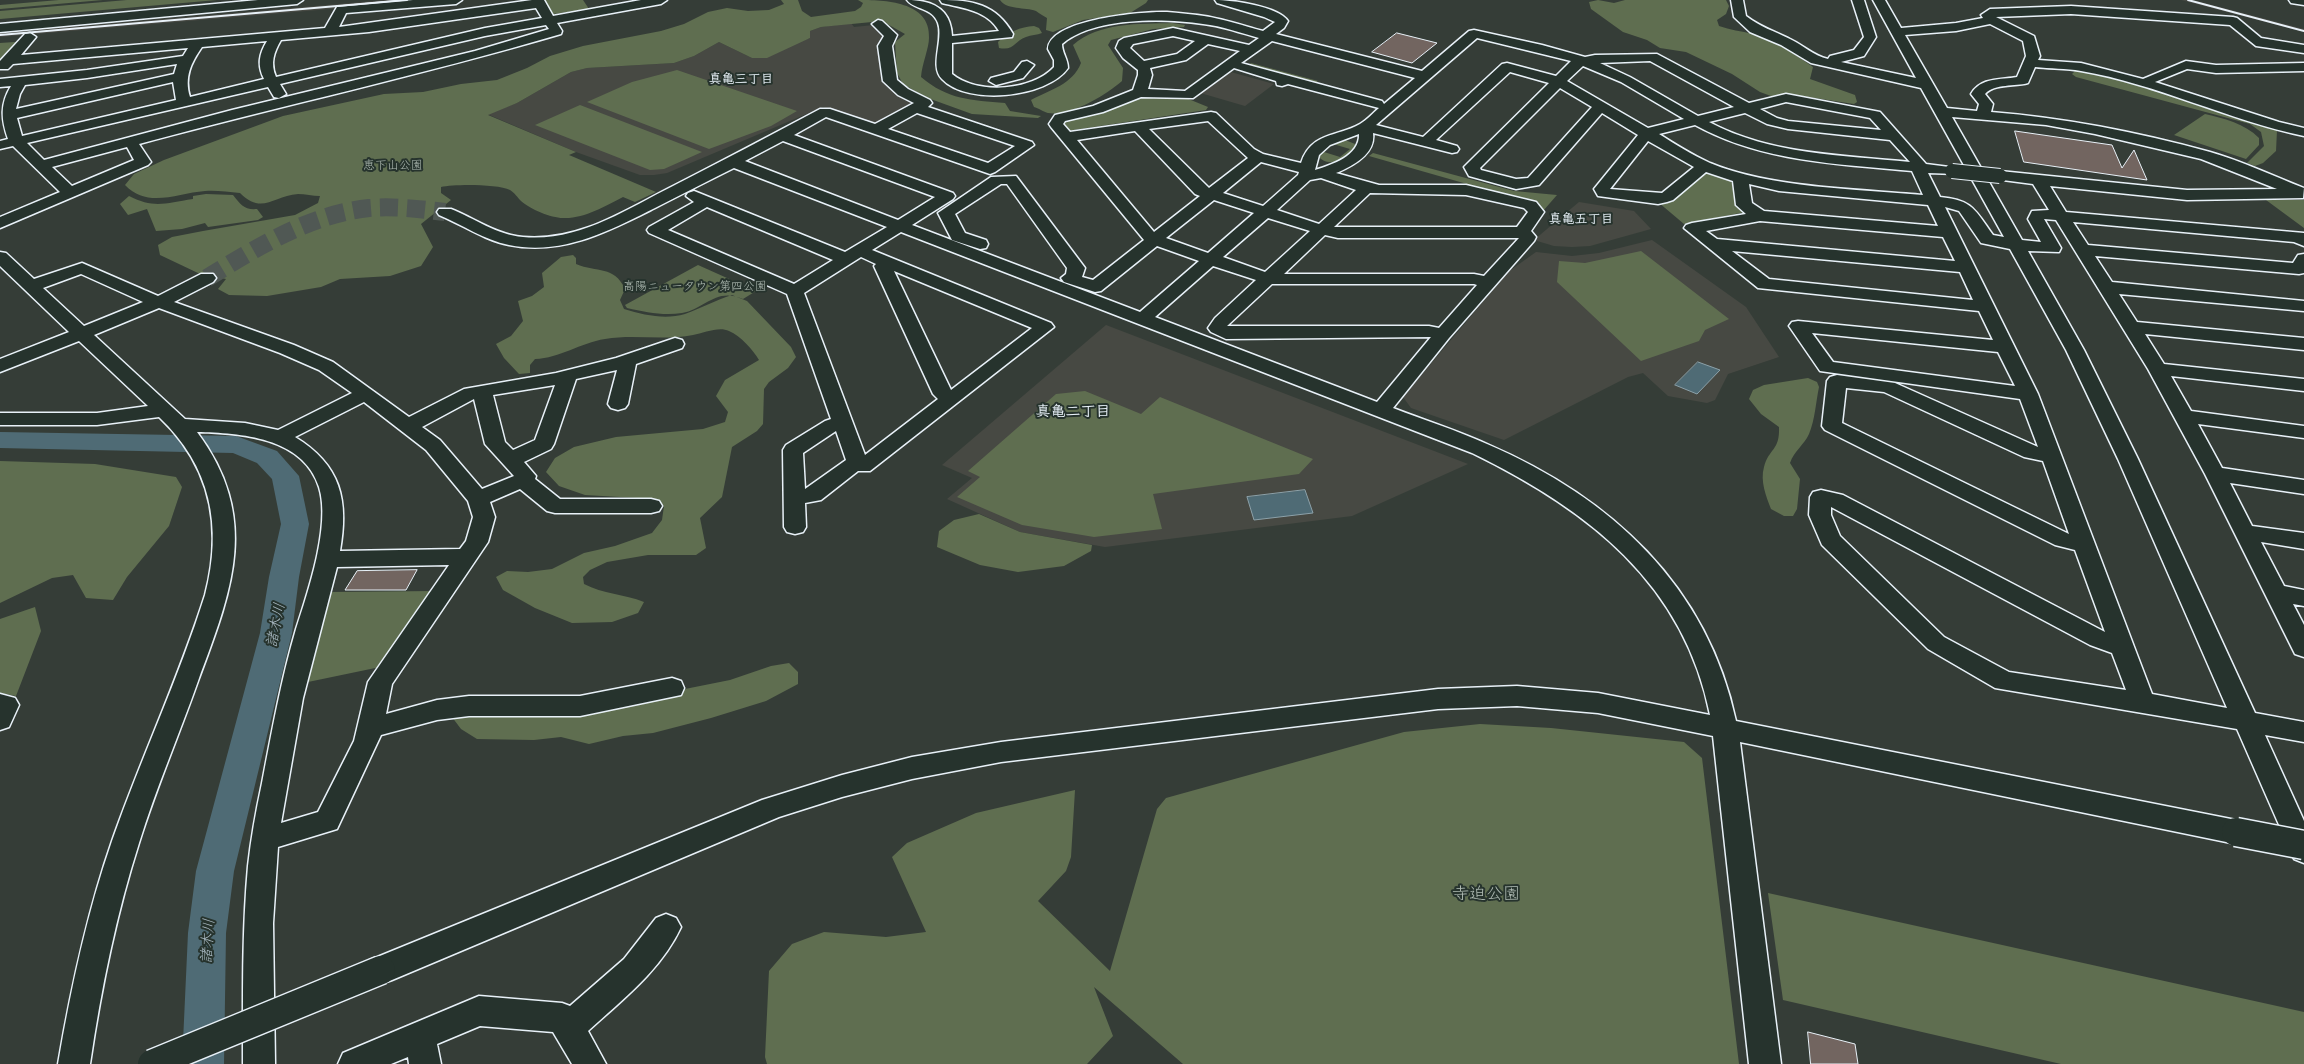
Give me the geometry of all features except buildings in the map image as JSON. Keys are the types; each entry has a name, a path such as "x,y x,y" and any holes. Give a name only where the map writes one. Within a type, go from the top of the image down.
{"street":[{"path":"0,28 297,0"},
{"path":"330,31 341,10 456,0"},
{"path":"0,145 271,81 363,50 661,0"},
{"path":"913,0 939,14 945,22 947,40 944,73 953,82 974,89 1010,90 1041,84 1053,77 1061,68 1061,60 1055,49 1056,43 1060,37 1076,29 1100,22 1166,16 1187,18 1270,37 1424,76"},
{"path":"946,0 992,13 1003,25 1007,34 947,40"},
{"path":"1225,0 1268,14 1282,21 1270,37"},
{"path":"1737,0 1740,17 1755,29 1786,42 1816,60 1927,85"},
{"path":"1835,59 1863,50 1870,37 1870,34 1865,26 1858,0"},
{"path":"1866,0 1899,30 1909,81"},
{"path":"1879,0 1899,30 1927,85 2075,350 2115,431 2304,852"},
{"path":"2295,0 2304,1"},
{"path":"1242,1 1278,12 1289,18 1293,23 1251,50 1188,95 1139,93 1100,109 1060,118 1056,124 1062,134 1067,137 1144,233 1155,240 1269,279 1474,279 1488,282"},
{"path":"4,65 198,43 370,28 538,2 556,31 479,54 284,102 43,165"},
{"path":"1983,116 1986,104 1978,94 1981,90 1999,82 2017,82 2023,80 2033,56 2029,39 1992,20 1988,15 1990,13 2035,6 2071,10 2234,21 2261,43 2304,49"},
{"path":"1870,34 1899,30 1956,27 1992,20"},
{"path":"877,129 926,103 903,92 890,81 885,46 891,35 878,24"},
{"path":"0,40 148,27"},
{"path":"363,50 370,28"},
{"path":"222,41 230,29"},
{"path":"1139,93 1146,78 1143,65 1125,51 1124,44 1129,41 1173,32 1251,50"},
{"path":"1143,318 1311,169 1325,142 1365,127 1474,34 1544,49 1583,61 1627,81 1726,136 1773,150 1918,168 2187,195 2303,193"},
{"path":"276,36 266,55 264,66 284,102"},
{"path":"4,65 30,37"},
{"path":"1143,65 1180,57 1207,39"},
{"path":"184,102 178,77 186,59 198,43"},
{"path":"363,50 383,78"},
{"path":"1603,107 1595,111 1533,182 1516,184 1474,173 1472,167 1558,81 1577,63 1583,61 1652,56 1772,121 1788,125 1893,136"},
{"path":"0,83 87,74 186,59"},
{"path":"2030,63 2081,68 2146,84 2276,126 2304,132"},
{"path":"974,89 983,83 1015,77 1025,72 1027,65"},
{"path":"2146,84 2151,79 2186,65 2216,69 2304,67"},
{"path":"1240,67 1284,81 1377,104"},
{"path":"1426,142 1507,67 1558,81 1704,166 1740,178 1779,186 1953,203 1965,208 1987,239 2017,245 2053,248 2036,218 2038,214 2299,237 2304,241"},
{"path":"10,115 178,77"},
{"path":"21,80 13,94 10,115 16,141 43,165 70,193"},
{"path":"1704,166 1667,197 1658,199 1604,193 1602,189 1647,133 1786,98 1875,115 1918,162 1918,168 1948,232 2028,394 2143,702"},
{"path":"445,212 496,236 525,243 557,242 582,236 599,230 678,190 825,112 990,169 1027,146 916,108"},
{"path":"1943,112 2072,125 2206,156 2303,193"},
{"path":"1067,137 1139,127 1161,122 1211,116 1249,152 1258,157 1311,169 1367,188 1466,190 1530,205 1536,212 1522,232"},
{"path":"1139,127 1201,191 1322,230 1338,233 1522,232 1528,237 1442,334 1381,410"},
{"path":"1365,127 1452,149"},
{"path":"1311,169 1342,164 1357,154 1366,140 1365,127"},
{"path":"782,135 947,196 795,291"},
{"path":"1334,138 1357,142 1363,146"},
{"path":"0,223 143,162 131,142"},
{"path":"1073,279 1076,268 1011,179 997,180 946,213 958,236 1073,279 1095,287 1258,157"},
{"path":"732,162 1143,318 1479,448 1522,468 1568,495 1618,534 1652,569 1680,605 1706,659 1725,729 1764,1064"},
{"path":"1311,169 1330,164 1342,164"},
{"path":"1740,178 1744,205 1760,216"},
{"path":"2039,181 2158,369 2215,474 2304,648"},
{"path":"1367,188 1221,322 1217,328 1226,333 1429,331 1442,334"},
{"path":"678,190 853,255 885,262 1045,327 863,466 857,462 795,291 655,230 707,201"},
{"path":"1948,232 1760,216 1692,228 1764,284 1984,306"},
{"path":"1714,244 1966,268"},
{"path":"2082,250 2299,269 2304,259"},
{"path":"0,257 83,333 176,422 202,452 212,472 222,507 224,559 216,600 136,812 102,916 82,1008 74,1064"},
{"path":"885,262 883,266 944,394 950,399"},
{"path":"32,286 82,268 103,279 159,302 287,349 326,366 366,394 433,445 478,499 484,517 477,542 380,682 367,741 327,821 265,839"},
{"path":"0,366 159,302 207,278"},
{"path":"2106,286 2304,306"},
{"path":"1013,314 1012,318 1020,336 1026,341"},
{"path":"2004,347 1798,326 1827,367 2028,394"},
{"path":"2131,326 2304,344"},
{"path":"408,426 471,393 566,375 626,361 675,344"},
{"path":"618,404 627,366 626,361"},
{"path":"2158,369 2304,385"},
{"path":"510,460 544,444 566,381 566,375"},
{"path":"2052,457 2030,452 1888,387 1837,381 1832,426 2063,540 2084,544"},
{"path":"478,499 522,480 526,476 495,444 482,391"},
{"path":"282,438 292,429 366,394"},
{"path":"2184,416 2304,432"},
{"path":"0,418 97,419 176,422 232,427 282,438 301,448 319,465 331,487 335,514 326,559 288,702 265,839 258,960 259,1064"},
{"path":"795,527 793,450 832,425 843,422"},
{"path":"795,498 813,495 857,462"},
{"path":"2215,474 2304,487"},
{"path":"522,480 555,506 651,506"},
{"path":"2123,647 2098,639 1835,500 1821,497 1820,515 1830,540 1936,644 2004,681 2143,702 2304,732"},
{"path":"2244,532 2304,541"},
{"path":"326,559 467,557"},
{"path":"2276,593 2304,598"},
{"path":"370,728 437,710 469,706 521,704 580,706 672,688"},
{"path":"152,1064 772,808 842,786 912,768 1001,752 1438,699 1517,696 1598,703 2304,845"},
{"path":"0,704 6,705 0,720"},
{"path":"568,1028 635,970 666,927"},
{"path":"354,1064 423,1050 479,1010 562,1018 590,1064"}],"shaded area":[{"path":"386,0 436,0 0,37 0,33"},
{"path":"2181,0 2193,0 2304,29 2304,32"},
{"path":"851,23 854,27 874,25 887,35 886,81 918,103 881,124 872,125 823,107 667,173 640,175 576,152 487,114 517,103 571,72 587,68 674,63 694,56 719,42 752,58 810,38 810,31 821,27"},
{"path":"1227,71 1274,84 1245,106 1197,92"},
{"path":"1579,202 1634,211 1651,229 1590,246 1554,246 1534,240"},
{"path":"1652,240 1746,307 1779,357 1728,374 1715,400 1707,403 1668,396 1643,373 1628,377 1504,440 1411,408 1403,397 1508,272 1536,252 1572,256 1599,253"},
{"path":"1106,325 1468,464 1352,516 1105,547 1020,532 947,499 972,478 942,465"}],"green space":[{"path":"59,0 103,0 0,9 0,5"},
{"path":"127,0 217,0 0,19 0,11"},
{"path":"544,0 583,0 589,9 553,14"},
{"name":"恵下山公園","path":"781,0 798,0 802,11 811,17 855,11 861,7 863,3 858,0 892,2 904,5 922,16 928,26 929,42 921,77 931,85 950,95 971,100 1005,103 1010,111 1041,116 1038,118 972,114 925,97 903,84 897,73 895,42 905,34 882,21 821,27 810,31 810,38 767,58 752,58 719,42 694,56 674,63 587,68 571,72 517,103 488,115 576,152 569,155 656,192 635,202 623,197 602,208 586,214 571,218 558,218 535,210 521,201 512,191 504,188 476,185 441,187 441,193 451,200 421,224 433,247 421,266 390,276 340,279 321,287 267,296 229,295 218,289 226,279 198,273 160,255 158,245 172,237 295,215 318,203 320,196 298,194 289,195 261,204 255,203 240,193 218,191 194,192 163,198 153,198 134,192 125,185 134,174 164,160 283,116 384,94 423,92 461,84 497,80 527,68 550,56 583,46 661,31 684,24 708,12 727,8 748,11 769,10 784,4"},
{"path":"1000,0 1148,0 1146,3 1130,13 1083,20 1053,32 1046,30 1047,18 1036,11 1012,7"},
{"path":"1598,0 1614,3 1625,0 1726,0 1729,6 1726,14 1717,20 1719,26 1753,34 1777,44 1813,67 1810,79 1855,95 1857,102 1854,104 1795,95 1771,96 1760,92 1732,74 1686,52 1660,48 1647,40 1623,32 1591,9 1589,2"},
{"path":"1172,23 1185,25 1184,27 1153,29 1111,40 1108,45 1123,68 1122,81 1107,92 1087,104 1067,112 1048,113 1034,107 1031,100 1060,86 1072,77 1077,70 1081,63 1073,45 1083,37 1107,28 1133,24"},
{"path":"1034,26 1039,28 1042,33 1028,36 1011,47 1004,49 999,48 998,42 1006,35 1019,29"},
{"path":"0,43 20,43 0,64"},
{"path":"1251,63 1318,81 1309,88 1245,68"},
{"path":"677,70 797,111 771,126 709,149 587,102 632,82"},
{"path":"2076,70 2144,86 2267,125 2277,130 2276,151 2263,163 2255,166 2247,163 2264,146 2261,132 2250,124 2076,77 2072,74"},
{"path":"1145,96 1186,98 1208,107 1206,110 1067,131 1059,124 1063,119 1128,99"},
{"path":"580,105 702,152 664,169 650,170 535,125"},
{"path":"2205,114 2241,125 2259,138 2259,145 2246,159 2174,135"},
{"path":"1345,140 1355,144 1356,150 1342,159 1327,162 1317,155 1330,141","holes":["1333,144 1350,149 1340,157 1324,152"]},
{"path":"1373,153 1514,191 1557,195 1543,211 1472,188 1467,184 1369,156"},
{"path":"1706,173 1714,173 1731,179 1736,205 1745,212 1684,224 1658,202 1674,199"},
{"path":"206,194 233,195 243,206 249,209 257,209 263,217 258,220 208,227 205,223 182,229 156,231 147,209 128,215 120,204 129,196 146,203 160,204 193,199 193,196"},
{"path":"2266,200 2304,200 2304,228"},
{"path":"1641,251 1729,319 1705,330 1699,341 1641,361 1557,282 1559,261 1585,263"},
{"path":"573,255 576,258 576,264 610,273 621,281 625,289 620,300 624,309 647,315 670,317 685,314 732,295 747,301 791,347 796,357 788,368 769,382 764,389 763,424 757,431 732,447 722,497 700,518 706,548 696,555 648,555 607,562 590,570 583,577 584,584 591,587 644,602 638,613 612,622 572,623 535,608 503,590 496,577 507,571 528,572 552,569 584,553 615,546 652,533 662,520 664,506 655,499 585,495 559,486 546,472 555,458 574,447 616,437 703,429 725,422 728,412 716,396 725,380 759,360 738,336 721,329 682,337 627,337 596,341 553,356 535,359 530,365 530,373 519,374 504,358 496,344 511,336 523,321 518,301 532,296 544,287 542,273 561,257"},
{"name":"高陽ニュータウン第四公園","path":"698,265 756,291 743,299 734,296 718,297 690,311 675,314 648,312 627,308 625,305"},
{"path":"1808,378 1817,382 1819,387 1813,423 1809,434 1790,463 1800,479 1797,509 1793,516 1784,516 1771,509 1764,488 1763,478 1766,461 1778,441 1779,427 1761,414 1749,399 1753,390 1764,385"},
{"path":"1085,391 1141,414 1160,397 1313,459 1299,474 1153,494 1162,529 1094,537 1022,525 957,497 980,477 968,471 1056,394"},
{"path":"0,461 95,464 176,477 182,487 169,526 127,577 113,600 86,598 73,575 52,578 0,603"},
{"path":"979,514 1020,532 1092,545 1091,551 1064,566 1018,572 980,565 937,547 939,531 954,520"},
{"path":"436,591 380,667 308,682 330,592"},
{"path":"35,607 41,631 16,696 0,693 0,619"},
{"path":"789,663 798,672 798,684 766,701 711,718 653,733 623,736 589,744 561,737 534,740 477,739 461,729 452,717 680,690 730,680 771,666"},
{"name":"寺迫公園","path":"1480,724 1551,728 1684,742 1702,758 1739,1064 1183,1064 1094,987 1113,1036 1087,1064 767,1064 765,1057 769,971 792,944 824,932 886,937 926,932 892,857 907,843 976,813 1075,790 1071,857 1066,871 1038,901 1110,971 1157,809 1166,798 1404,732"},
{"path":"1768,893 2304,1012 2304,1064 2061,1064 1783,1000"}],"water":[{"path":"1698,362 1720,370 1697,394 1675,385"},
{"path":"1305,490 1313,513 1254,520 1247,497"}],"waterway":[{"name":"諸木川","path":"0,440 236,445 267,457 285,476 295,524 284,577 276,633 215,871 207,933 203,1064"}],"tunnel":[{"path":"207,278 264,244 326,217 378,207 445,212"}],"railway":[{"path":"0,35 407,0"},
{"path":"2188,0 2304,31"}],"district":[{"name":"真亀三丁目","path":"741,79"},
{"name":"真亀五丁目","path":"1581,219"},
{"name":"真亀二丁目","path":"1073,412"}]}
